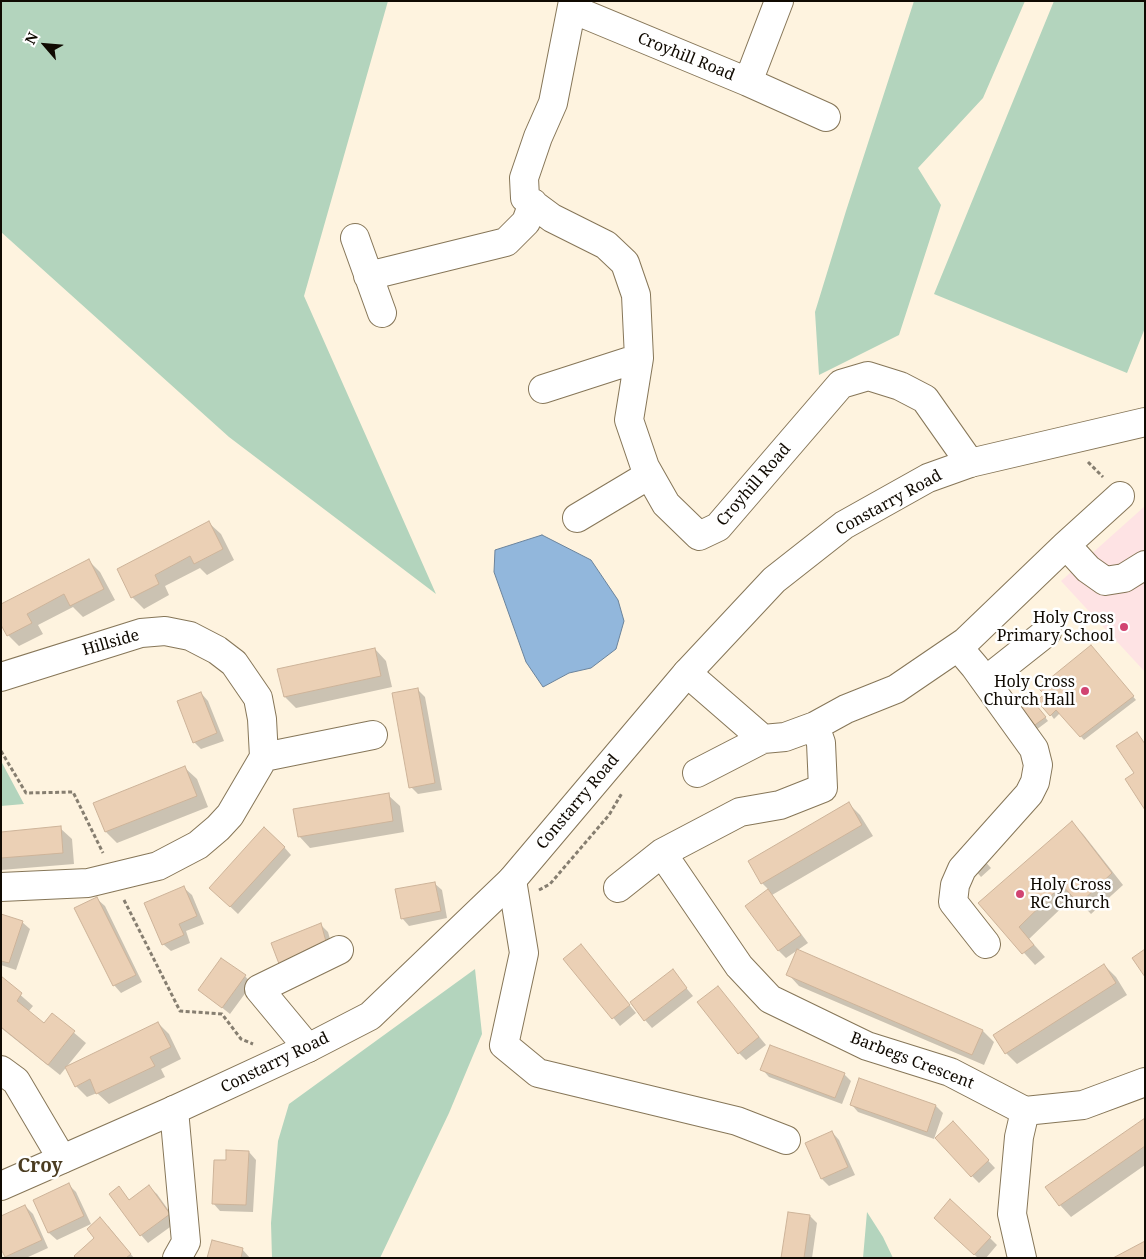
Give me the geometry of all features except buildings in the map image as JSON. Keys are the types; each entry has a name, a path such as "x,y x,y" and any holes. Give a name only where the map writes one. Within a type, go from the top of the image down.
{"street":[{"name":"Croyhill Road","path":"779,1 748,82 572,5 553,103 538,137 524,178 525,198 552,218 606,245 625,263 636,295 639,358 629,420 645,467 666,504 699,536 718,527 842,384 868,376 900,386 925,399 970,464"},
{"path":"748,82 826,117"},
{"path":"368,276 506,242 526,222 533,204"},
{"path":"355,238 382,313"},
{"path":"543,389 639,358"},
{"name":"Constarry Road","path":"1,1186 174,1110 297,1053 370,1016 514,891 686,673 774,580 844,525 928,478 970,464 1145,422"},
{"path":"577,518 649,475"},
{"path":"697,774 763,739 785,737 815,726 846,709 896,689 965,642 1120,496"},
{"path":"1066,545 1088,569 1106,581 1124,578 1145,564"},
{"name":"Hillside","path":"1,677 141,633 165,631 190,636 217,650 234,663 258,698 262,719 264,758"},
{"path":"985,681 1047,632"},
{"path":"958,647 1034,749 1038,765 1035,782 1029,794 962,869 955,885 953,902 986,944"},
{"path":"686,673 763,739"},
{"path":"618,888 662,853 740,812 780,805 823,788 821,743 815,726"},
{"path":"1,887 88,883 158,866 198,845 230,815 264,758 373,735"},
{"name":"Barbegs Crescent","path":"662,853 739,966 770,999 867,1046 950,1072 1026,1111"},
{"path":"514,891 524,953 504,1045 538,1073 737,1121 786,1140"},
{"path":"297,1053 260,989 340,950"},
{"path":"1,1070 16,1082 62,1159"},
{"path":"1022,1258 1012,1214 1019,1137 1026,1111 1083,1105 1145,1082"},
{"path":"174,1110 186,1242 176,1258"}],"path":[{"path":"1,751 26,793 73,792 97,839 112,877 180,1011 222,1014 241,1039 297,1053"},
{"path":"514,891 550,884 609,815 624,789"}],"shaded area":[{"name":"Holy Cross Primary School","path":"1145,506 1145,672 1061,581"}],"green space":[{"path":"1,1 388,1 304,296 436,594 229,437 1,232"},
{"path":"914,1 1025,1 983,98 918,168 941,205 899,335 819,375 815,312"},
{"path":"1054,1 1145,1 1145,328 1127,373 934,294"},
{"path":"1,761 24,804 1,806"},
{"path":"475,969 482,1034 449,1113 380,1258 272,1258 271,1223 278,1141 289,1104"},
{"path":"867,1212 883,1237 893,1258 863,1258"}],"water":[{"path":"542,535 591,560 618,600 624,621 616,649 591,668 569,673 543,687 526,662 494,572 495,550"}],"place":[{"name":"Holy Cross Primary School","path":"1124,627"},
{"name":"Holy Cross Church Hall","path":"1085,691"},
{"name":"Holy Cross RC Church","path":"1020,894"}],"district":[{"name":"Croy","path":"40,1167"}]}
